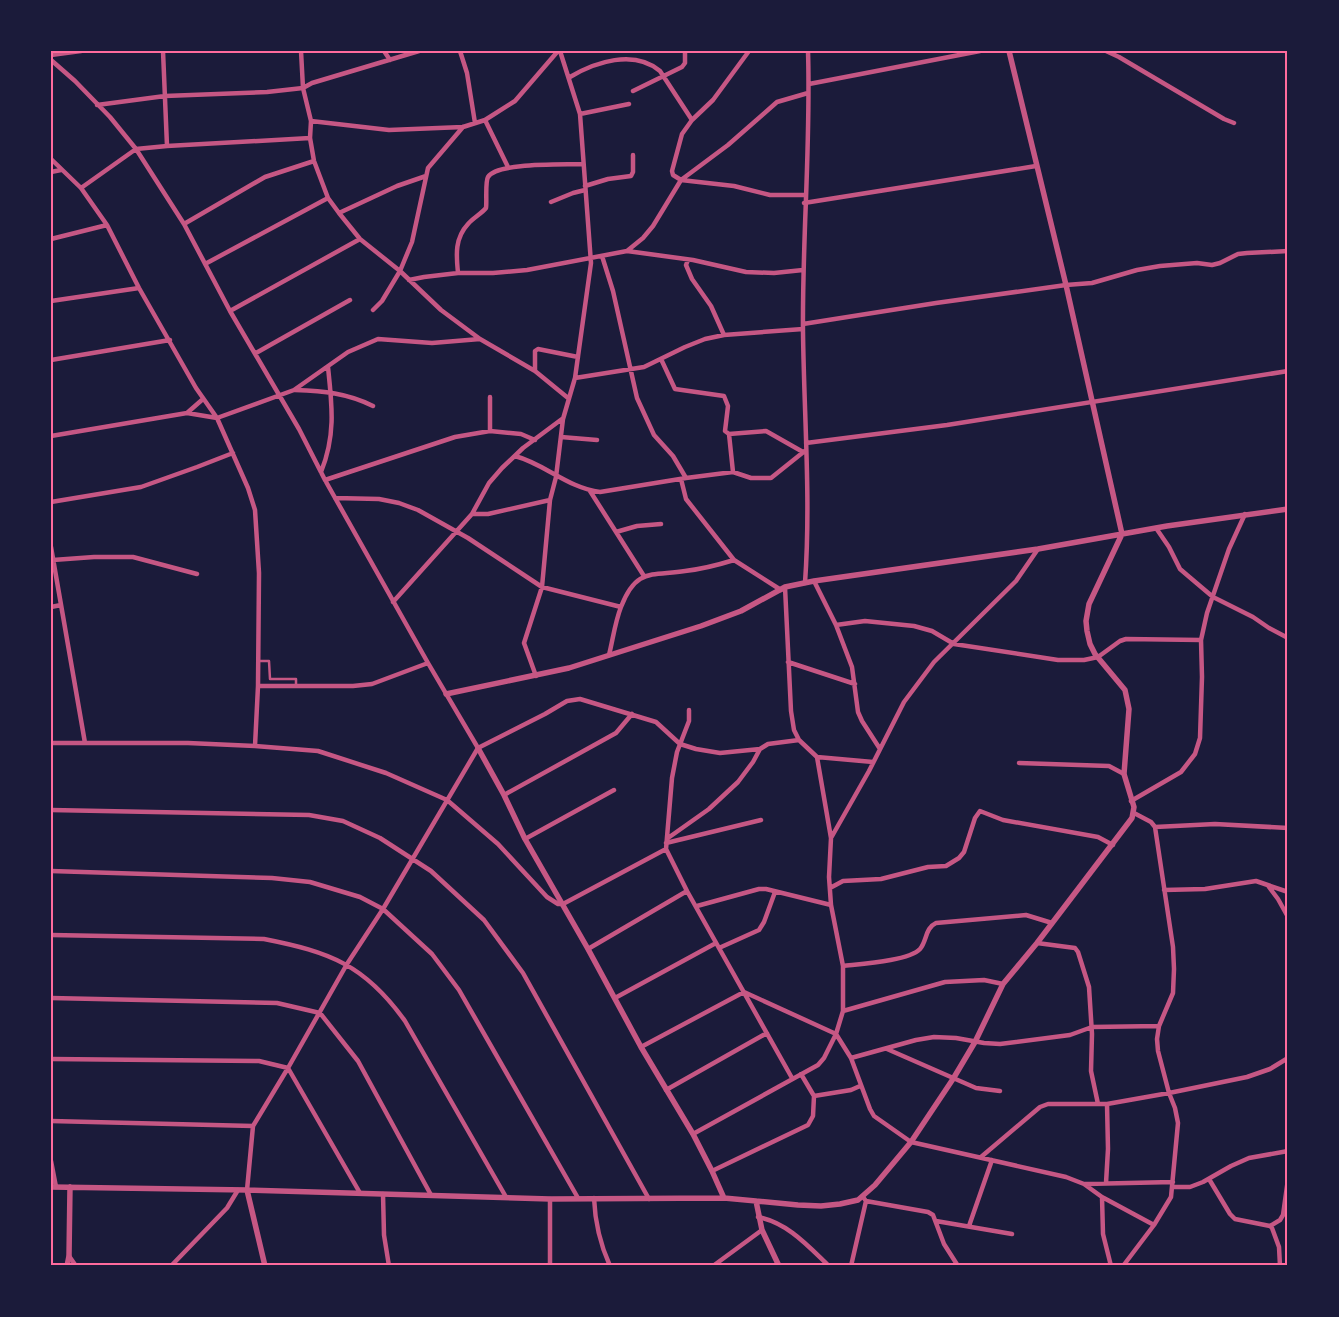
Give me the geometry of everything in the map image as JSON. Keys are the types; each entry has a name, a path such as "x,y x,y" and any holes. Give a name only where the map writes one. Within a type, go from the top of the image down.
{"street":[{"path":"51,55 81,51"},
{"path":"162,51 167,146"},
{"path":"300,51 303,88 311,121 310,138 314,161 328,198 339,213 360,239 400,271 441,310 480,339 534,371 568,398"},
{"path":"384,51 390,60"},
{"path":"97,105 165,96 267,92 303,88 312,83 419,51"},
{"path":"460,51 467,74 475,123"},
{"path":"311,121 389,130 463,127 486,120 515,101 559,51 570,77 580,114 589,257 591,263 575,378 563,418 556,476 550,500 542,587 524,643 536,676"},
{"path":"633,92 682,67 685,51"},
{"path":"749,51 713,100 692,120 682,134 672,171 675,177 681,180 734,186 770,194 805,195"},
{"path":"805,582 808,544 804,451 806,442 803,270 809,84 808,51"},
{"path":"809,84 980,51"},
{"path":"851,1266 864,1199 911,1142 953,1079 975,1042 1003,984 1113,845 1134,813 1124,774 1129,709 1128,697 1125,690 1098,657 1090,644 1086,621 1089,604 1122,534 1066,285 1009,51"},
{"path":"1106,51 1120,57 1224,119 1234,123"},
{"path":"51,60 75,81 110,117 136,149 184,224 230,311 256,353 393,602 478,748 504,795 525,839 588,949 640,1047 692,1134 724,1198"},
{"path":"570,77 583,69 607,61 633,60 654,66 664,77 692,120"},
{"path":"627,251 643,238 653,226 681,180 728,145 777,102 808,93"},
{"path":"580,114 629,104"},
{"path":"486,120 508,167"},
{"path":"373,310 382,301 400,271 412,242 426,176 432,163 463,127"},
{"path":"81,188 136,149 310,138"},
{"path":"551,202 608,179 631,176 633,172 633,155"},
{"path":"51,158 81,188 107,226 139,288 203,399 217,418 248,488 255,510 259,572 258,686 255,746"},
{"path":"184,224 265,178 314,161"},
{"path":"458,272 456,246 460,234 468,223 486,208 486,180 490,174 508,167 584,164"},
{"path":"804,203 1036,166"},
{"path":"51,172 62,170"},
{"path":"339,213 397,186 426,176"},
{"path":"205,264 328,198"},
{"path":"51,239 107,226"},
{"path":"230,311 360,239"},
{"path":"409,280 458,272 494,273 527,270 627,251 688,260 746,272 774,273 803,270"},
{"path":"575,378 644,367 694,343 724,335 803,327 1066,285 1092,283 1137,270 1197,263 1212,265 1238,254 1288,251"},
{"path":"602,256 613,291 636,398 654,435 673,456 684,478 686,499 734,560 783,588"},
{"path":"688,260 686,265 692,279 712,306 724,335"},
{"path":"51,301 139,288"},
{"path":"256,353 350,300"},
{"path":"51,436 187,413 217,418 294,390 348,352 378,339 432,343 480,339"},
{"path":"51,360 170,340"},
{"path":"534,371 535,351 541,348 578,357"},
{"path":"661,359 675,389 724,396 728,406 725,431 729,434 732,472"},
{"path":"322,472 329,453 332,430 328,367"},
{"path":"806,442 947,426 1288,371"},
{"path":"294,390 331,392 362,400 373,406"},
{"path":"490,398 490,431"},
{"path":"187,413 203,399"},
{"path":"393,602 472,514 489,483 523,448 563,418"},
{"path":"325,480 455,437 490,431 521,434 535,440"},
{"path":"729,434 766,432 804,451"},
{"path":"561,438 598,440"},
{"path":"515,456 529,460 556,476 590,491 600,492 732,472 751,478 771,478 804,451"},
{"path":"51,502 142,487 197,468 233,452"},
{"path":"590,491 644,576"},
{"path":"335,498 379,499 399,503 418,510 456,531 542,587 621,607"},
{"path":"472,514 488,514 550,500"},
{"path":"446,694 536,676 609,655 741,611 783,588 805,582 1038,549 1156,528 1288,508"},
{"path":"1131,801 1180,772 1195,754 1200,738 1201,640 1228,549 1245,514"},
{"path":"616,532 637,526 661,524"},
{"path":"1156,528 1169,547 1180,569 1213,596 1288,638"},
{"path":"51,547 85,743"},
{"path":"831,838 904,702 934,662 1016,581 1038,549"},
{"path":"53,560 133,557 197,574"},
{"path":"609,655 621,607 627,594 636,582 644,576 655,573 709,568 734,560"},
{"path":"814,581 836,624 852,667 858,712 880,749"},
{"path":"692,1134 818,1065 824,1058 836,1034 843,1011 843,966 831,905 831,838 816,757 800,740 794,730 790,711 783,588"},
{"path":"51,606 61,605"},
{"path":"836,624 865,621 914,626 932,632 954,644 1058,660 1084,660 1098,657 1120,641 1126,639 1201,640"},
{"path":"788,662 855,684"},
{"path":"258,686 352,686 372,684 428,663"},
{"path":"265,1266 247,1190 252,1126 288,1068 347,964 383,909 478,748 573,699 580,699 660,724 680,744 696,749 720,753 800,740"},
{"path":"689,710 689,721 677,752 672,778 667,843 687,891 792,1078"},
{"path":"504,795 616,733 632,714"},
{"path":"51,743 188,743 318,751 386,773 447,800 498,844 547,897 558,904 563,904 667,843 738,782 760,748"},
{"path":"816,757 873,762"},
{"path":"1019,763 1109,766 1124,774"},
{"path":"525,839 614,790"},
{"path":"51,810 310,815 343,821 380,838 431,871 484,920 523,973 649,1199"},
{"path":"830,888 843,881 881,879 928,867 946,866 959,858 964,852 975,818 980,811 1003,820 1098,837 1113,845"},
{"path":"1123,1266 1154,1225 1171,1197 1178,1123 1176,1108 1169,1093 1158,1051 1157,1039 1159,1026 1173,993 1174,969 1164,890 1154,827 1151,822 1134,813"},
{"path":"667,843 761,820"},
{"path":"1154,827 1215,824 1288,828"},
{"path":"51,871 272,878 310,882 360,897 383,909 432,954 459,990 578,1198"},
{"path":"1164,890 1205,889 1256,881 1288,892"},
{"path":"1268,886 1278,898 1288,917"},
{"path":"697,906 759,889 831,905"},
{"path":"588,949 687,891"},
{"path":"615,998 718,946 759,930 764,922 775,892"},
{"path":"843,966 880,963 918,952 923,945 929,928 936,923 1026,915 1052,923"},
{"path":"51,935 264,939 325,954 347,964 370,981 390,1000 405,1021 506,1197"},
{"path":"1037,943 1075,948 1078,952 1089,987 1092,1027 1091,1071 1098,1104"},
{"path":"843,1011 945,982 984,980 1003,984"},
{"path":"744,992 836,1034 851,1058 860,1086 874,1116 911,1142 1066,1177 1084,1184 1102,1197 1154,1225"},
{"path":"640,1047 744,992"},
{"path":"51,998 277,1003 320,1013 358,1061 432,1195"},
{"path":"851,1058 916,1040 934,1037 1000,1044 1062,1036 1092,1027 1159,1026"},
{"path":"666,1090 767,1033"},
{"path":"888,1049 976,1088 1000,1091"},
{"path":"981,1157 1043,1106 1048,1104 1108,1104 1169,1093 1247,1077 1270,1069 1288,1058"},
{"path":"51,1059 259,1060 288,1068 360,1192"},
{"path":"712,1171 808,1125 813,1116 814,1096 801,1074"},
{"path":"814,1096 851,1090 860,1086"},
{"path":"1106,1183 1108,1104"},
{"path":"51,1121 252,1126"},
{"path":"1084,1184 1173,1184 1190,1186 1209,1179 1249,1158 1288,1152"},
{"path":"969,1226 992,1160"},
{"path":"51,1161 54,1187 360,1192 550,1198 724,1198 821,1206 864,1199 928,1212 933,1215 944,1244 958,1266"},
{"path":"1209,1179 1235,1219 1270,1226 1280,1220 1282,1215 1288,1179"},
{"path":"67,1266 69,1256 70,1187"},
{"path":"171,1266 226,1208 238,1190"},
{"path":"383,1194 384,1235 389,1266"},
{"path":"1102,1197 1103,1234 1111,1266"},
{"path":"550,1198 550,1266"},
{"path":"594,1198 595,1216 610,1266"},
{"path":"756,1202 762,1230 777,1265"},
{"path":"758,1217 770,1219 783,1225 830,1266"},
{"path":"936,1221 1012,1234"},
{"path":"1270,1226 1279,1247 1280,1266"},
{"path":"713,1266 762,1230"},
{"path":"69,1256 76,1266"}],"lane":[{"path":"258,661 269,661 270,679 296,679 296,686"}]}
